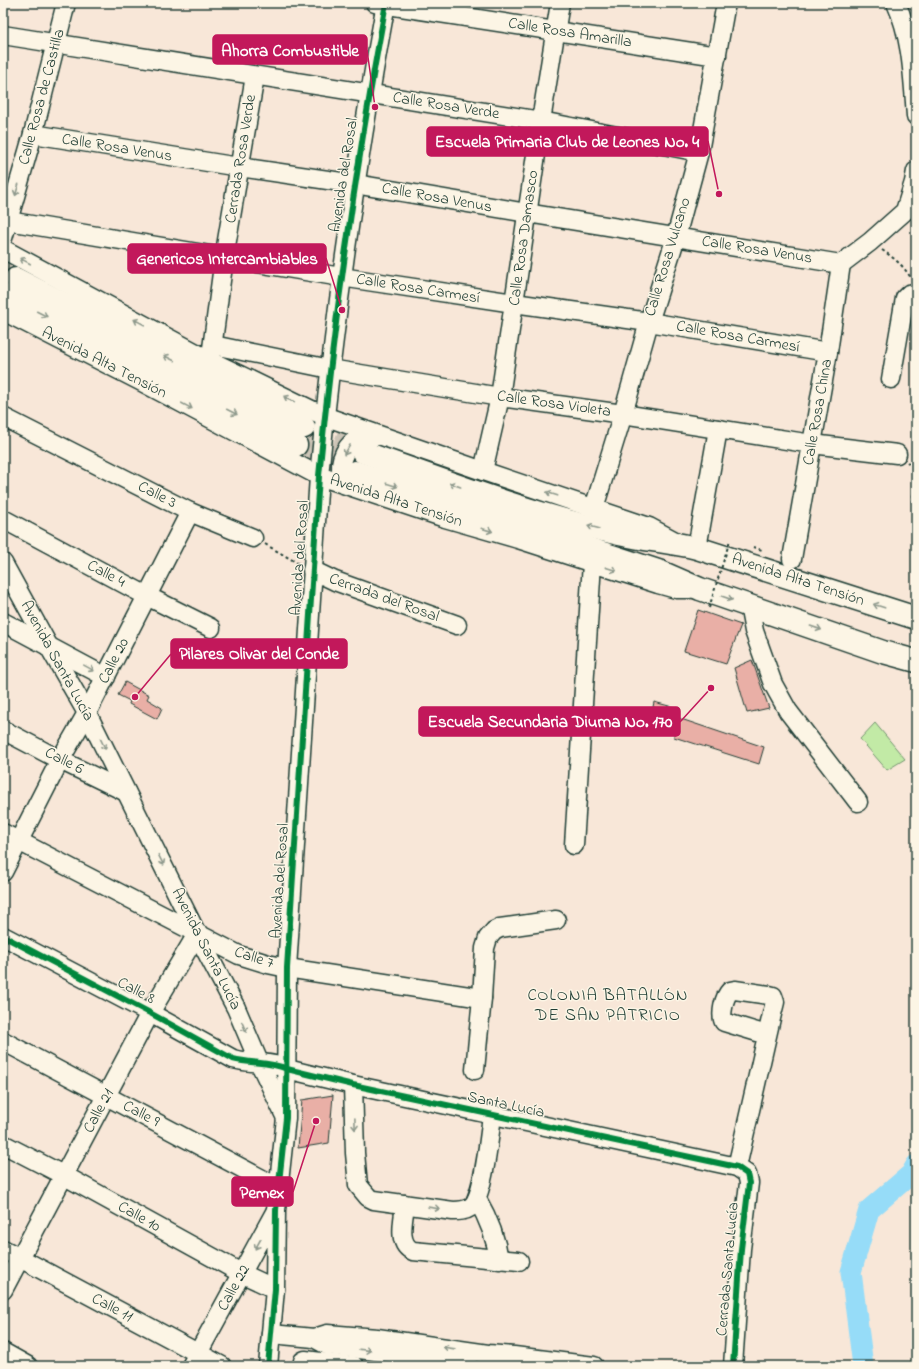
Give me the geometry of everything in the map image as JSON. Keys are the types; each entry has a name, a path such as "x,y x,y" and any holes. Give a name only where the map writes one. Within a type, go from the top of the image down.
{"main road":[{"name":"Avenida Alta Tensión","path":"9,295 300,436"},
{"name":"Avenida Alta Tensión","path":"363,452 470,490 559,518 620,534 688,546 792,568 916,618"},
{"name":"Avenida Alta Tensión","path":"353,479 465,509 623,559 660,572 705,598 749,605 883,652 916,661"}],"street":[{"name":"Calle Rosa de Castilla","path":"6,230 33,134 66,3"},
{"name":"Calle Rosa Damasco","path":"483,471 500,397 560,3"},
{"name":"Calle Rosa Vulcano","path":"594,508 649,322 676,237 699,152 726,3"},
{"path":"896,3 914,61 916,116"},
{"name":"Calle Rosa Amarilla","path":"383,4 717,56"},
{"name":"Avenida del Rosal","path":"286,1118 288,968 312,570 324,416 341,277 383,4"},
{"name":"Calle Rosa Verde","path":"3,35 541,121 699,152"},
{"name":"Cerrada Rosa Verde","path":"212,353 224,258 255,76"},
{"name":"Calle Rosa Venus","path":"33,134 356,184 527,214 841,264"},
{"path":"841,264 870,242 905,211 916,171"},
{"name":"Calle Rosa Carmesí","path":"6,230 224,258 341,277 649,322 828,352"},
{"name":"Avenida Alta Tensión","path":"3,249 212,353 324,416 649,527 688,546"},
{"name":"Calle Rosa China","path":"792,568 841,264"},
{"path":"892,379 905,298 914,287"},
{"name":"Avenida Alta Tensión","path":"9,295 147,385 319,476 353,479 445,518 518,539 705,598"},
{"name":"Calle Rosa Violeta","path":"212,353 330,369 500,397 623,414 812,444 897,454"},
{"name":"Calle 3","path":"3,417 190,512 253,538"},
{"path":"688,546 718,430"},
{"path":"353,479 346,480 342,471 342,460 345,451 351,443 360,438 380,436"},
{"name":"Calle 20","path":"3,872 60,760 87,713 190,512"},
{"name":"Calle 4","path":"3,519 210,628"},
{"name":"Avenida Santa Lucía","path":"3,563 87,713 197,934 236,1008 259,1062 286,1118"},
{"path":"574,845 592,563"},
{"name":"Cerrada del Rosal","path":"312,570 334,581 457,625"},
{"path":"749,605 754,630 773,684 788,711 858,802"},
{"path":"3,622 106,676"},
{"name":"Calle 6","path":"3,730 126,792"},
{"name":"Calle 7","path":"3,833 239,955 268,964 288,968 482,998"},
{"path":"475,1070 485,948 488,938 494,931 500,928 556,920"},
{"name":"Calle 21","path":"3,1290 65,1176 150,1013 197,934"},
{"name":"Calle 8","path":"3,936 233,1058 241,1061 259,1062"},
{"name":"Cerrada Santa Lucía","path":"733,1366 741,1249 749,1189 742,1170 767,1035"},
{"name":"Calle 9","path":"3,1040 279,1188"},
{"name":"Santa Lucía","path":"259,1062 278,1065 287,1069 353,1085 742,1170"},
{"path":"353,1085 355,1153 358,1184 368,1197 374,1200 461,1211 470,1208 477,1199 492,1115"},
{"path":"268,1366 275,1289 276,1210 286,1118"},
{"name":"Calle 10","path":"3,1144 65,1176 241,1273 275,1289"},
{"path":"477,1199 492,1230 497,1244 499,1260"},
{"path":"405,1204 403,1240 408,1249 413,1252 519,1261"},
{"name":"Calle 22","path":"195,1360 276,1210"},
{"name":"Calle 11","path":"3,1250 20,1258 195,1360 222,1366"},
{"path":"271,1334 314,1338 328,1345 407,1355 468,1366"},
{"path":"314,1338 327,1334 370,1338 487,1360 514,1356 594,1366"},
{"path":"3,1352 28,1366"},
{"path":"304,1363 354,1366"}],"path":[{"path":"870,242 894,258 905,268 914,287"},
{"path":"912,503 916,480"},
{"path":"253,538 312,570"},
{"path":"705,598 730,540"}],"green space":[{"path":"875,723 905,759 887,770 860,739"}],"building":[{"path":"698,610 741,625 726,664 684,651"},
{"path":"752,660 769,708 747,713 734,668"},
{"path":"125,682 149,695 147,699 162,708 157,719 129,704 130,701 118,695"},
{"path":"654,702 680,709 678,718 764,747 759,764 674,737 674,733 667,730 672,716 653,707"},
{"path":"333,1095 329,1143 298,1148 302,1100"}],"waterway":[{"path":"863,1366 851,1272 869,1210 911,1174 916,1165"}],"tunnel":[{"path":"3,272 16,279"},
{"path":"304,427 363,452"},
{"path":"296,445 355,472"}],"cycle path":[{"path":"268,1366 275,1289 276,1210 286,1118 287,968 319,476 347,239 365,121 386,3"},
{"path":"3,936 150,1013 233,1059 281,1066 287,1069 353,1085 737,1167 747,1174 749,1183 741,1249 733,1366"}],"place":[{"name":"Ahorra Combustible","path":"375,107"},
{"name":"Escuela Primaria Club de Leones No. 4","path":"719,194"},
{"name":"Genericos Intercambiables","path":"342,310"},
{"name":"Escuela Secundaria Diurna No. 170","path":"711,688"},
{"name":"Pilares Olivar del Conde","path":"135,697"},
{"name":"Pemex","path":"316,1121"}],"district":[{"name":"COLONIA BATALLÓN DE SAN PATRICIO","path":"608,1005"}]}
